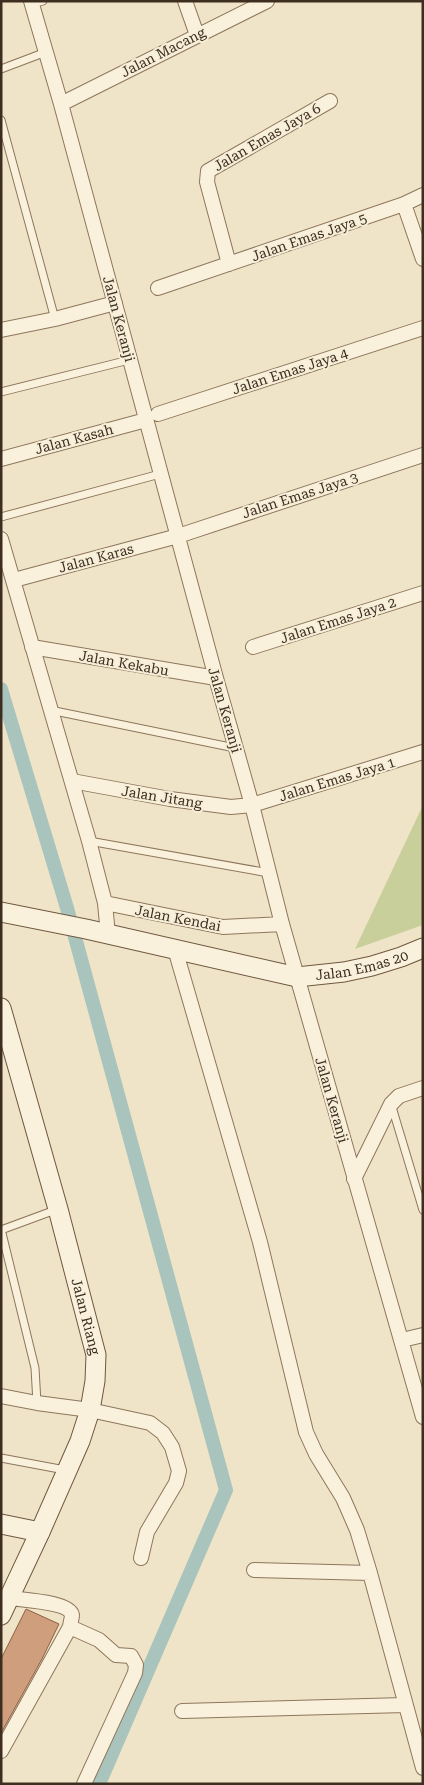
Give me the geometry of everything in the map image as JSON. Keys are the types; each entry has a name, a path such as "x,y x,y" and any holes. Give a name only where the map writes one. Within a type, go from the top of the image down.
{"street":[{"path":"185,1 197,35"},
{"name":"Jalan Macang","path":"61,104 197,35 247,6 267,1"},
{"name":"Jalan Keranji","path":"35,2 46,52 129,360 152,417 160,474 252,805 282,924 423,1417"},
{"name":"Jalan Emas Jaya 6","path":"229,264 207,182 208,171 330,101"},
{"name":"Jalan Emas Jaya 5","path":"158,288 404,204 423,195"},
{"path":"404,204 423,259"},
{"path":"1,330 55,319 115,303"},
{"name":"Jalan Emas Jaya 4","path":"152,417 423,328"},
{"name":"Jalan Kasah","path":"1,459 152,417"},
{"name":"Jalan Emas Jaya 3","path":"178,536 423,455"},
{"name":"Jalan Karas","path":"14,580 178,536"},
{"path":"1,539 89,841 105,903 108,935"},
{"name":"Jalan Emas Jaya 2","path":"253,648 423,593"},
{"name":"Jalan Kekabu","path":"32,647 216,678"},
{"name":"Jalan Emas Jaya 1","path":"252,805 423,752"},
{"name":"Jalan Jitang","path":"72,781 231,808 252,805"},
{"name":"Jalan Kendai","path":"105,903 223,927 282,924"},
{"name":"Jalan Emas 20","path":"1,912 298,977 344,972 372,966 401,958 423,948"},
{"path":"175,949 260,1242 306,1432 316,1454 343,1498 357,1530 423,1768"},
{"name":"Jalan Riang","path":"1,1008 8,1051 58,1209 96,1355 95,1381 90,1410 68,1471 11,1598 1,1615"},
{"path":"354,1179 391,1104 399,1096 423,1088"},
{"path":"402,1340 423,1335"},
{"path":"1,1396 90,1410 150,1423 163,1433 172,1446 179,1471 176,1483 147,1532 141,1558"},
{"path":"1,1524 40,1532"},
{"path":"254,1570 370,1573"},
{"path":"1,1751 70,1627 72,1616 69,1609 59,1605 11,1598"},
{"path":"70,1627 99,1640 116,1655 131,1656 136,1665 135,1673 84,1784"},
{"path":"182,1711 405,1705"}],"lane":[{"path":"1,69 46,52"},
{"path":"1,120 55,319"},
{"path":"1,392 129,360"},
{"path":"1,518 160,474"},
{"path":"50,710 236,748"},
{"path":"89,841 269,873"},
{"path":"391,1104 423,1210"},
{"path":"37,1403 35,1368 1,1230 58,1209"},
{"path":"1,1458 68,1471"}],"green space":[{"path":"423,805 423,925 355,949"}],"building":[{"path":"26,1609 59,1624 1,1733 1,1659"}],"waterway":[{"path":"1,689 67,908 226,1490 99,1784"}]}
